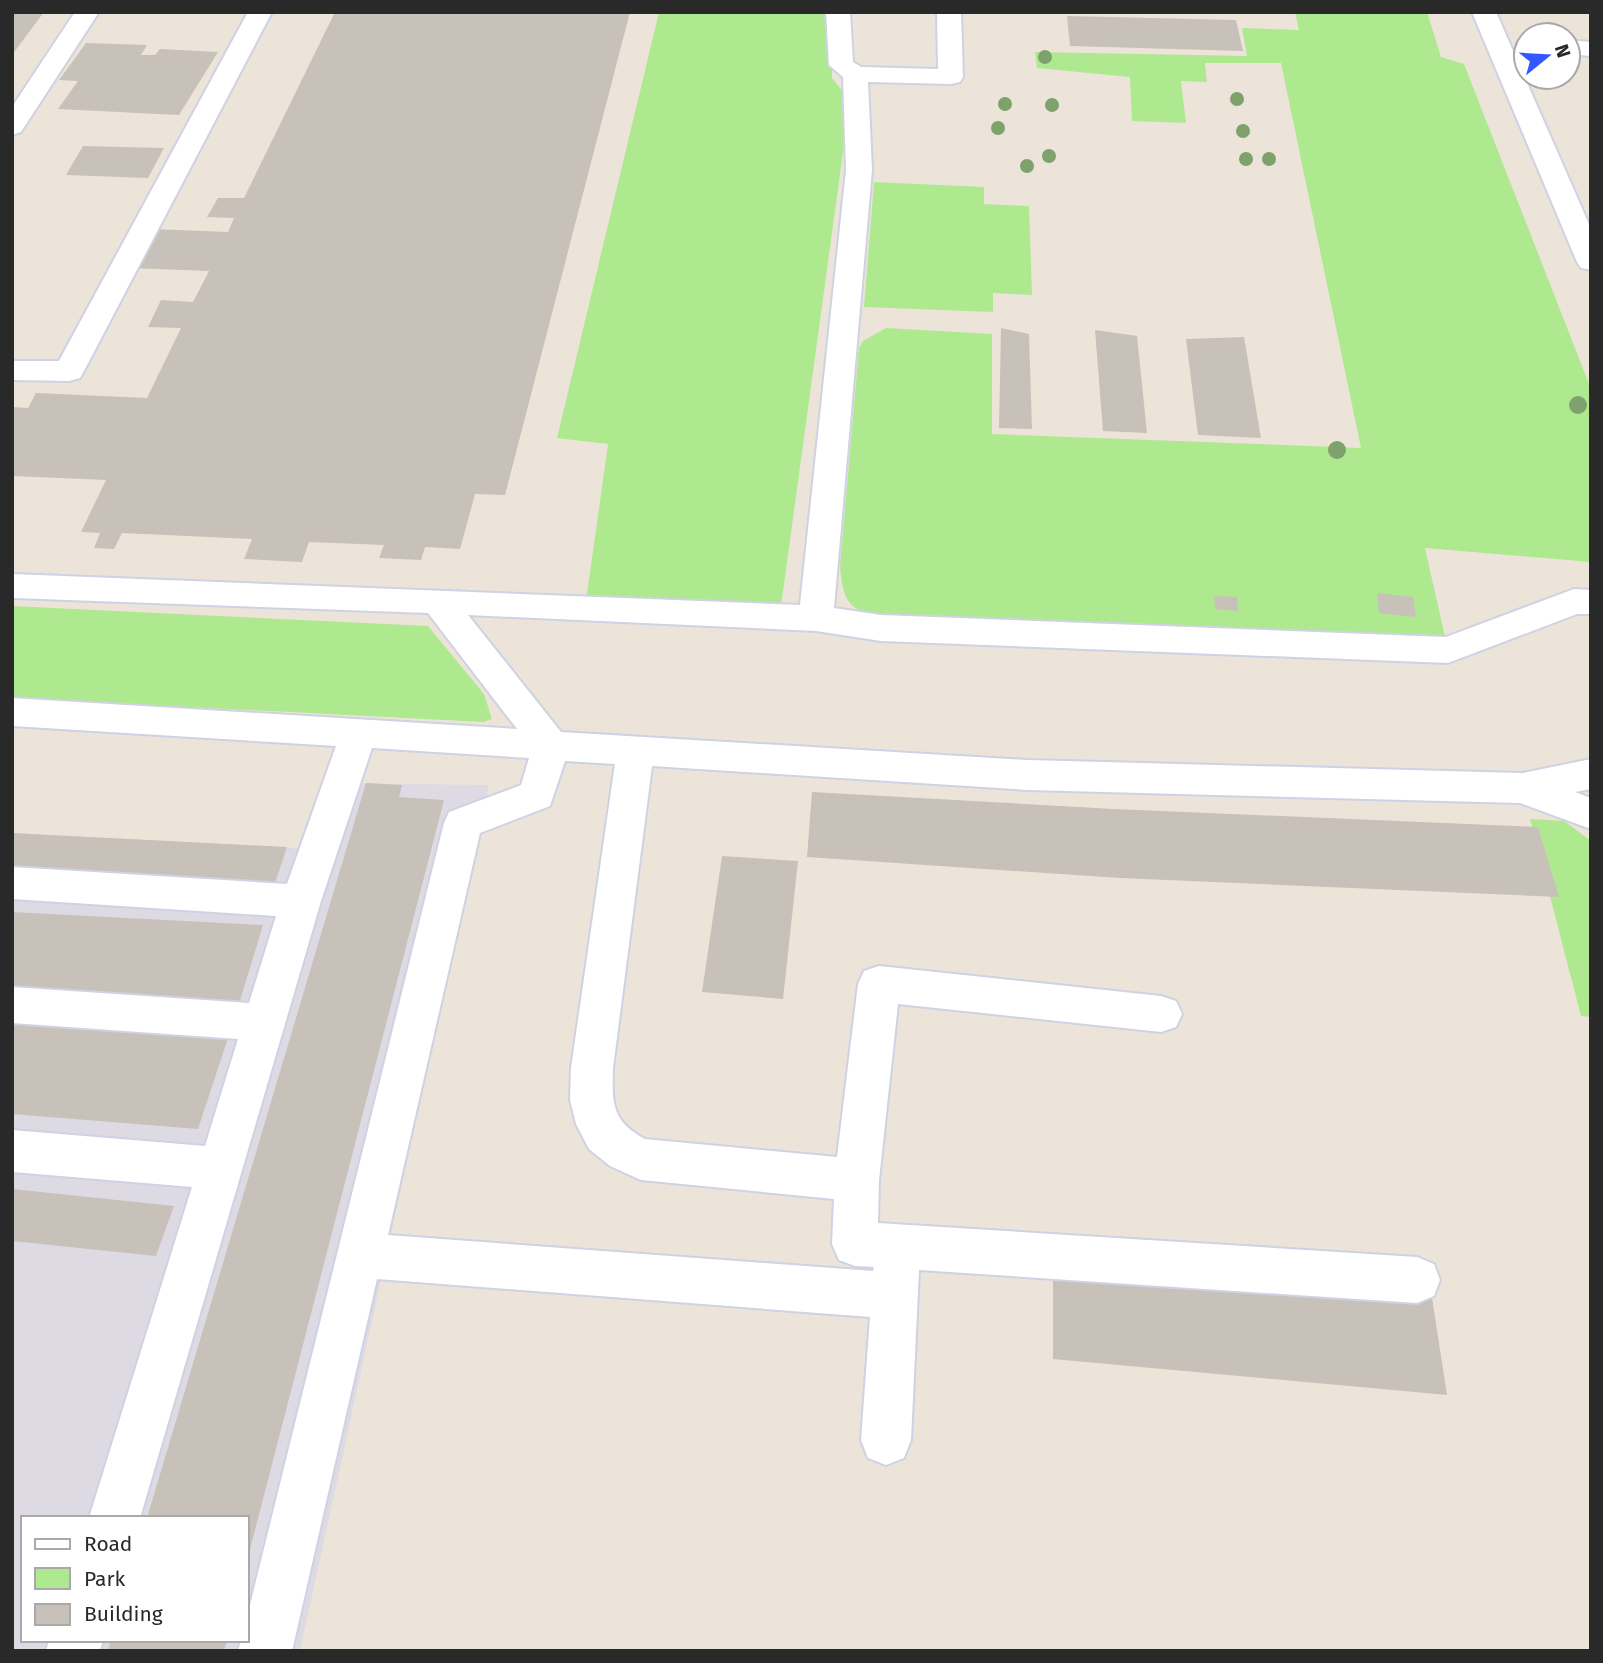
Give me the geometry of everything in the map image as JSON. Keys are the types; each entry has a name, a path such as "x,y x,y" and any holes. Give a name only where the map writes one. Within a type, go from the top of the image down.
{"street":[{"path":"12,127 87,12"},
{"path":"12,370 69,371 260,12"},
{"path":"838,12 841,65 855,74 951,77 949,12"},
{"path":"1484,12 1591,262"},
{"path":"1497,43 1512,44"},
{"path":"816,618 859,170 855,74"},
{"path":"12,586 438,601 816,618 881,628 1448,650 1574,601 1591,602"},
{"path":"438,601 551,746"},
{"path":"12,712 1028,775 1522,788 1591,774"},
{"path":"115,1516 301,901 359,732"},
{"path":"265,1651 463,823 537,795 551,746"},
{"path":"635,751 592,1069 591,1090 598,1126 606,1139 620,1150 641,1159 857,1180"},
{"path":"1522,788 1591,814"},
{"path":"12,883 301,901"},
{"path":"1161,1014 879,984 857,1180 855,1244 1416,1280"},
{"path":"12,1005 264,1022"},
{"path":"12,1151 220,1168"},
{"path":"886,1440 897,1247"},
{"path":"361,1255 894,1296"}],"shaded area":[{"path":"335,783 489,785 300,1651 12,1651 12,833 311,849"}],"green space":[{"path":"659,12 832,12 832,78 850,101 781,606 586,601 608,444 557,438"},
{"path":"1295,12 1427,12 1441,57 1464,64 1591,389 1591,562 1425,548 1445,637 881,619 854,607 845,595 840,566 859,348 863,341 886,328 992,334 992,434 1361,448 1281,63 1205,63 1207,82 1181,81 1186,123 1132,121 1130,77 1037,68 1035,52 1247,56 1242,28 1299,30"},
{"path":"874,182 984,187 984,204 1029,206 1032,295 993,293 993,312 864,307"},
{"path":"12,606 428,626 484,694 492,719 484,722 12,698"},
{"path":"1530,819 1564,821 1591,841 1591,1017 1581,1016"}],"building":[{"path":"12,12 44,12 12,55"},
{"path":"335,12 630,12 505,495 475,494 460,549 425,547 421,560 379,558 384,545 309,542 302,562 244,559 252,539 122,533 114,549 94,548 100,533 81,532 106,480 12,476 12,407 28,408 36,393 147,398 181,328 148,327 161,300 193,302 209,271 131,268 152,229 228,232 234,218 207,217 218,198 244,198"},
{"path":"1067,16 1236,20 1243,51 1070,46"},
{"path":"86,43 147,45 141,55 155,55 160,49 218,52 179,115 58,109 78,81 59,80"},
{"path":"83,146 164,148 148,178 66,175"},
{"path":"1001,328 1029,334 1032,429 999,428"},
{"path":"1095,330 1137,336 1147,433 1103,431"},
{"path":"1244,337 1261,438 1198,435 1186,339"},
{"path":"1377,593 1413,597 1416,617 1379,613"},
{"path":"1214,596 1237,597 1238,611 1215,609"},
{"path":"366,783 402,785 399,797 444,800 248,1557 248,1516 148,1516"},
{"path":"812,792 1114,809 1538,827 1559,897 1120,878 807,857"},
{"path":"12,833 287,847 275,883 12,869"},
{"path":"722,856 798,861 783,999 702,992"},
{"path":"12,912 263,925 239,1004 12,992"},
{"path":"12,1022 228,1038 198,1129 12,1114"},
{"path":"12,1189 174,1206 156,1256 12,1241"},
{"path":"1053,1271 1431,1291 1447,1395 1053,1359"},
{"path":"110,1642 226,1642 224,1651 108,1651"}]}
